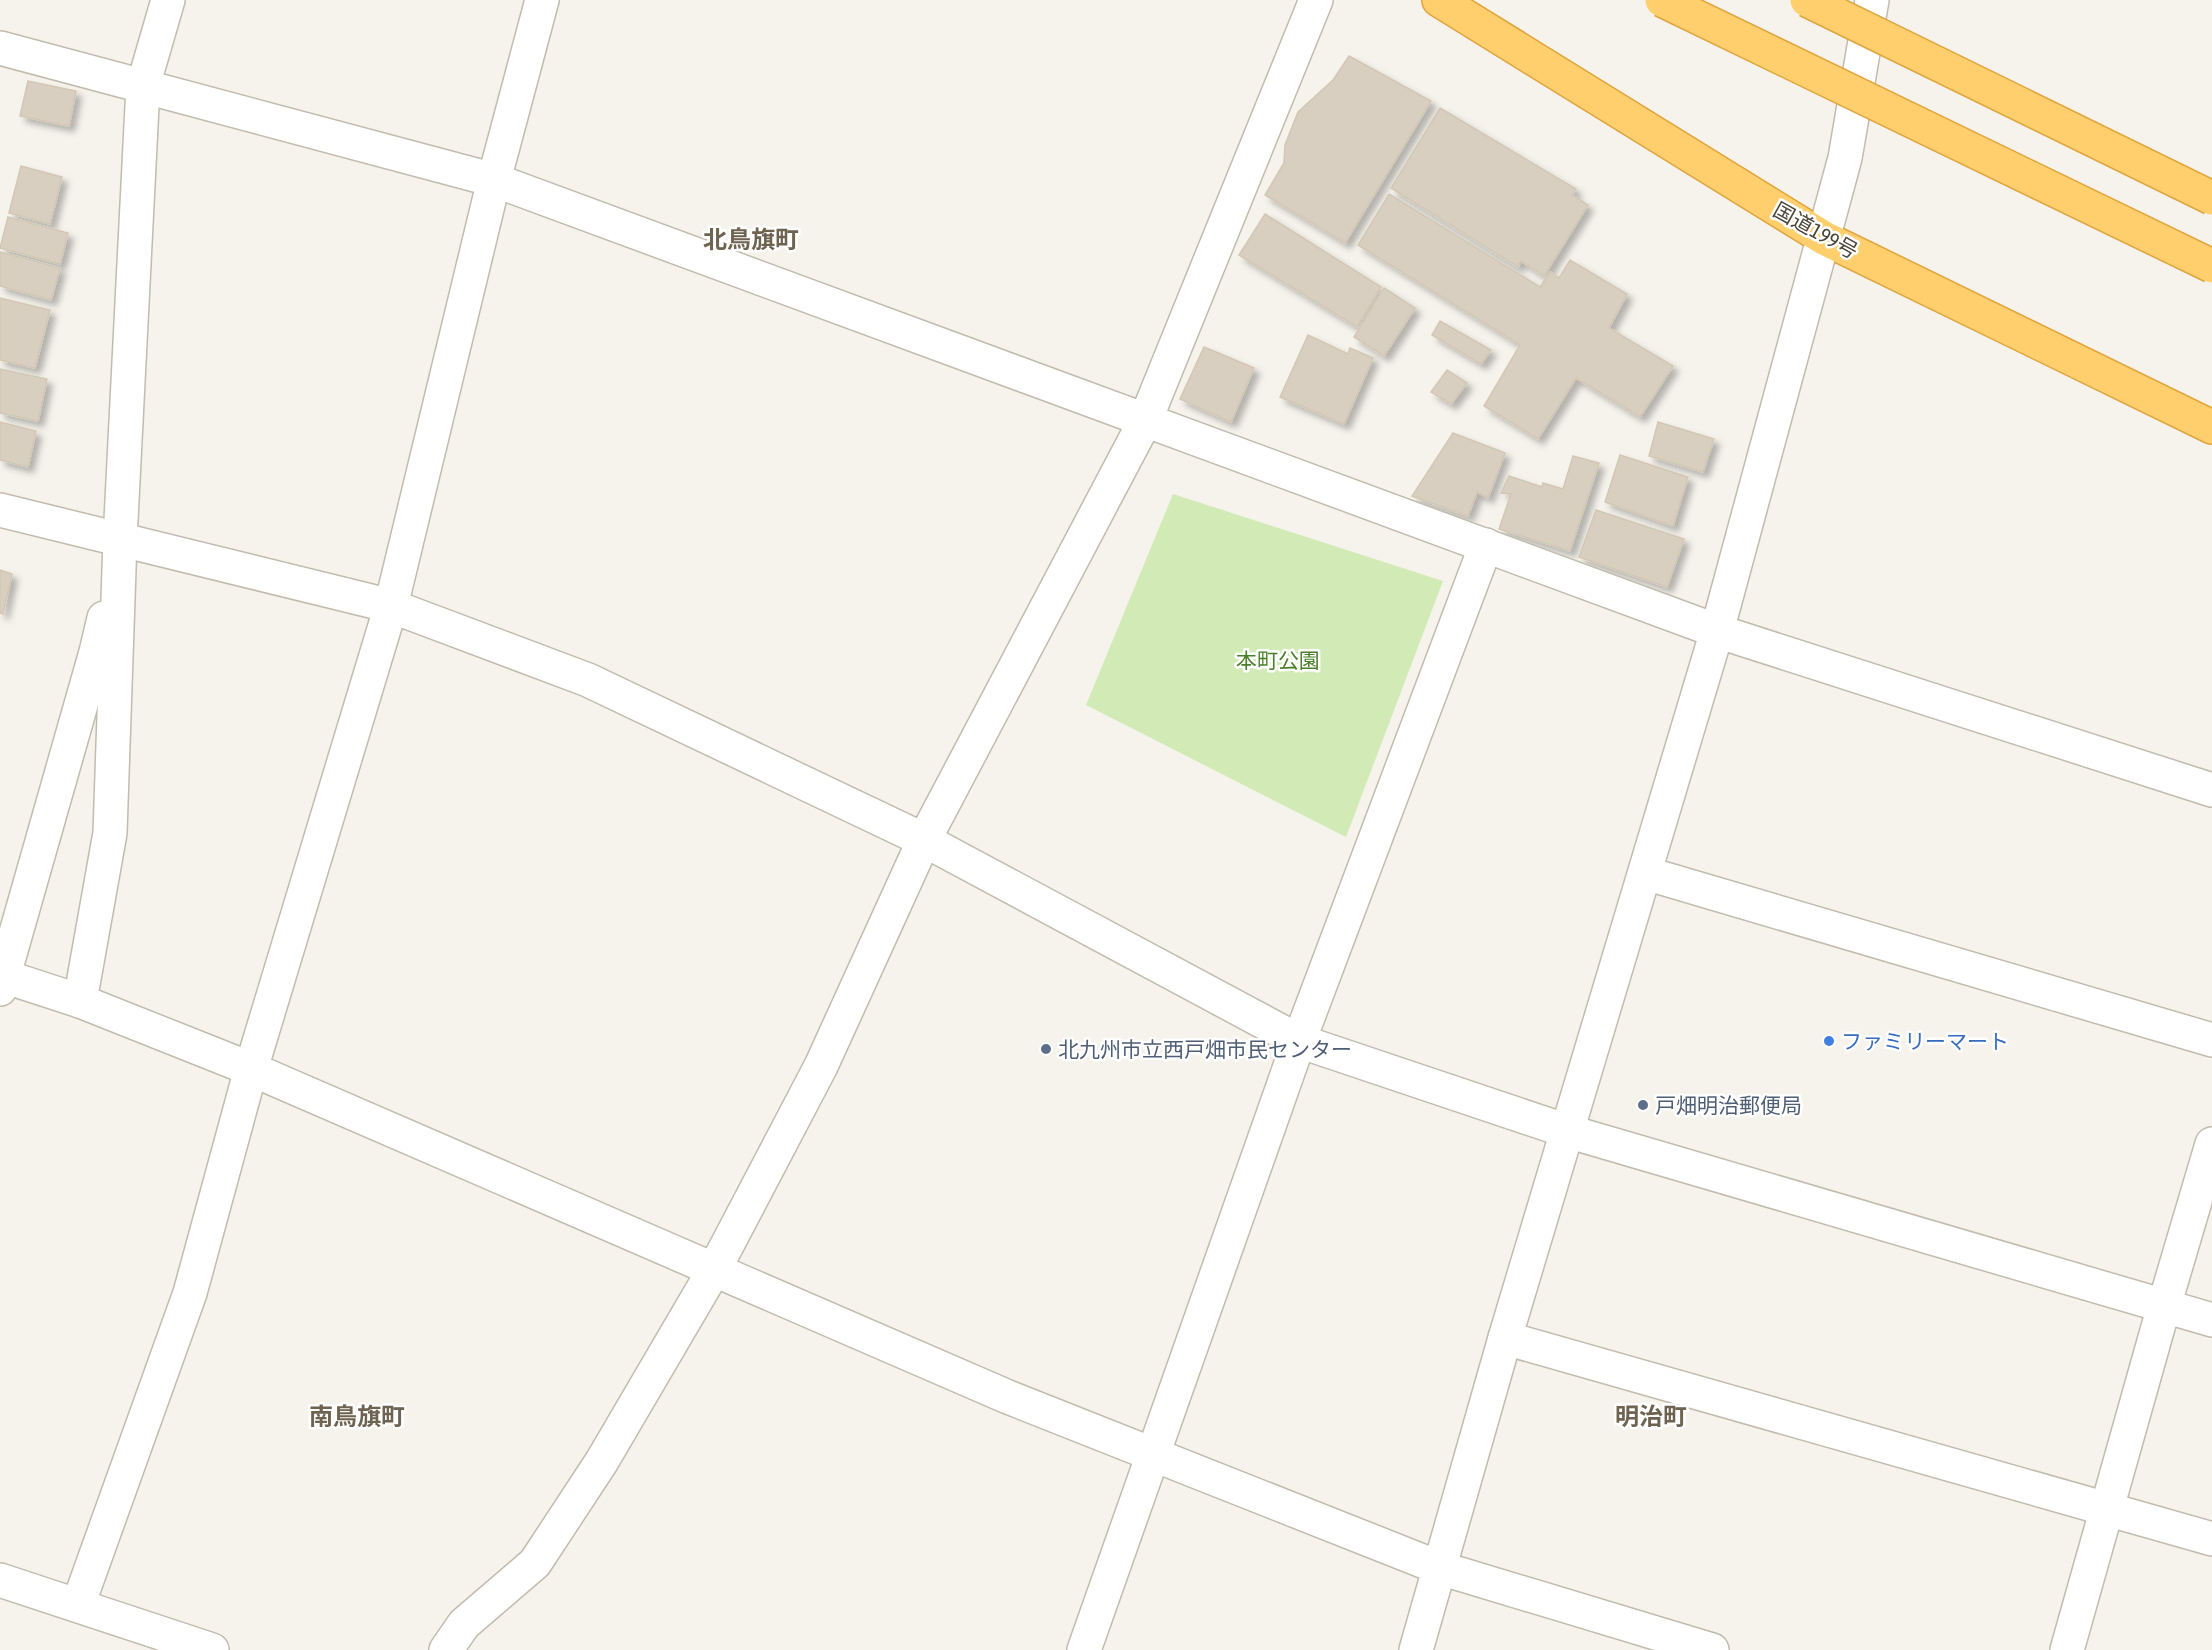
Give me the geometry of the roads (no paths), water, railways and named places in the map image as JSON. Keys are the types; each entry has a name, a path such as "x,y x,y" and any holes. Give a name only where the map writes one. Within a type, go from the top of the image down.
{"highway":[{"name":"国道199号","path":"1439,0 1824,238 2212,427"},
{"path":"1662,0 2212,266"},
{"path":"1807,0 2212,198"}],"street":[{"path":"80,1001 110,833 120,540 143,86 168,0"},
{"path":"78,1605 190,1293 251,1069 391,606 494,180 542,0"},
{"path":"446,1650 464,1624 535,1563 602,1461 714,1270 821,1066 924,840 1145,421 1316,0"},
{"path":"1416,1650 1505,1338 1717,631 1845,158 1872,0"},
{"path":"0,48 494,180 1717,631 2212,790"},
{"path":"0,510 391,606 588,680 924,840 1299,1041 1568,1131 2212,1320"},
{"path":"120,540 96,652 1,980 80,1001 251,1069 1008,1397 1440,1568 1712,1650"},
{"path":"1084,1650 1299,1041 1486,545"},
{"path":"1645,873 2212,1040"},
{"path":"2067,1650 2212,1144"},
{"path":"1505,1338 2212,1539"},
{"path":"0,1580 212,1650"}],"place":[{"name":"ファミリーマート","path":"1829,1041"},
{"name":"北九州市立西戸畑市民センター","path":"1046,1049"},
{"name":"戸畑明治郵便局","path":"1643,1105"}],"district":[{"name":"北鳥旗町","path":"751,239"},
{"name":"南鳥旗町","path":"357,1416"},
{"name":"明治町","path":"1651,1416"}],"park label":[{"name":"本町公園","path":"1278,660"}]}
